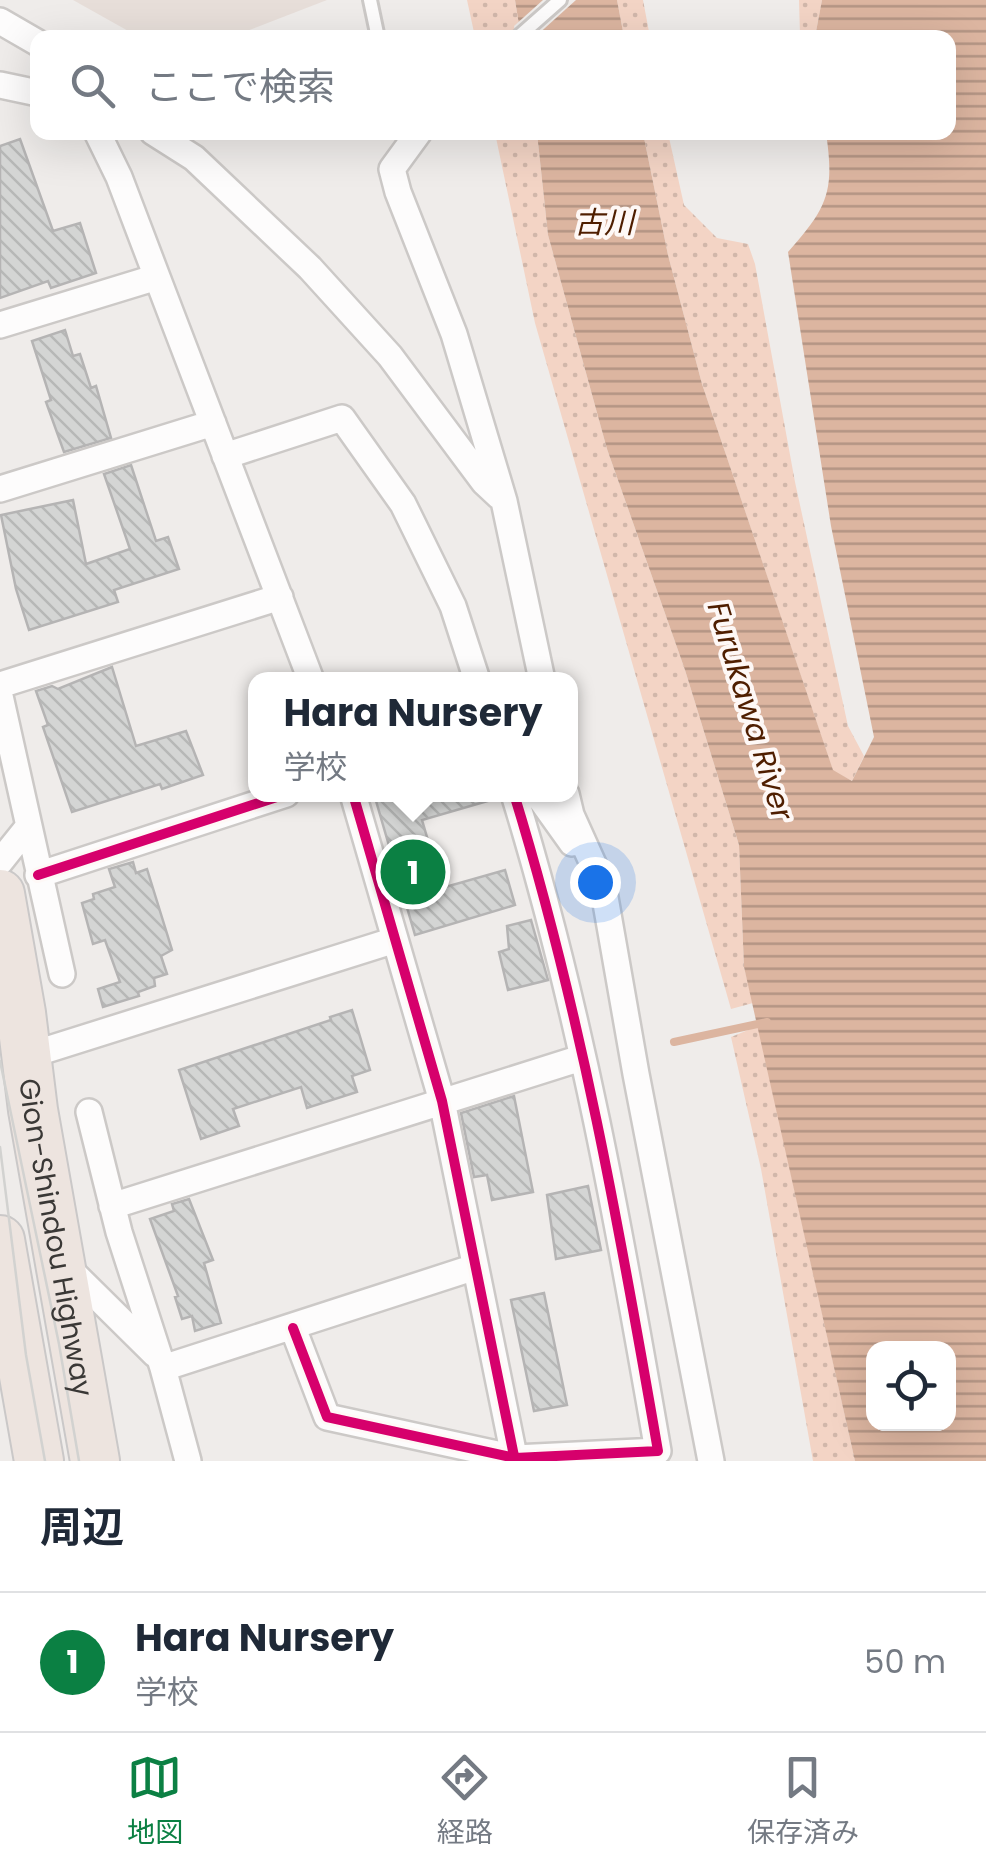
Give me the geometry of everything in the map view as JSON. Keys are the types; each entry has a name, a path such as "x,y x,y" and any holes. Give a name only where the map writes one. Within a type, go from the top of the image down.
{"highway":[{"name":"Gion-Shindou Highway","path":"19,884 27,1056 95,1461"},
{"name":"Gion-Shindou Highway","path":"0,1240 6,1307 40,1461"}],"street":[{"path":"0,20 30,38"},
{"path":"0,85 30,91"},
{"path":"101,140 119,176 309,672"},
{"path":"166,140 194,158 310,268 390,356 484,482 504,501"},
{"path":"409,140 392,169 454,334 504,501 540,672"},
{"path":"0,325 157,277"},
{"path":"225,456 342,418 403,504 453,606 474,672"},
{"path":"0,489 213,423"},
{"path":"0,685 280,597"},
{"path":"0,696 28,828 19,884 62,974"},
{"path":"19,884 262,802"},
{"path":"355,802 442,1101 515,1459"},
{"path":"293,1328 327,1416 515,1459 658,1451 624,1252 582,1058 536,866 516,802"},
{"path":"543,802 603,886"},
{"path":"568,802 603,886 711,1461"},
{"path":"0,862 28,828"},
{"path":"27,1056 395,940"},
{"path":"112,1206 582,1058"},
{"path":"89,1112 112,1206 188,1461"},
{"path":"59,1259 162,1364"},
{"path":"162,1364 293,1328 475,1266"}],"lane":[{"path":"370,0 376,30"},
{"path":"525,30 560,0"}],"shaded area":[{"path":"73,0 327,0 250,30 127,30"},
{"path":"467,0 515,0 520,30 473,30"},
{"path":"617,0 643,0 649,30 623,30"},
{"path":"799,0 822,0 816,30 800,30"},
{"path":"496,140 538,140 548,235 607,449 685,670 739,845 744,967 753,1003 731,1009 535,323"},
{"path":"644,140 670,140 684,205 717,238 748,244 755,264 795,482 848,726 864,756 852,781 833,771 702,384 668,255"},
{"path":"758,1026 855,1461 813,1461 761,1169 731,1037"}],"water":[{"path":"515,0 617,0 623,30 520,30"},
{"path":"822,0 986,0 986,1461 855,1461 744,967 739,845 685,670 607,449 548,235 538,140 644,140 668,255 702,384 833,770 852,781 874,737 831,526 788,252 820,211 828,185 827,140 956,140 956,30 816,30"}],"pier":[{"path":"543,0 576,0 543,30 515,30 514,26"}],"building":[{"path":"20,139 53,231 80,223 96,273 51,288 48,281 0,298 0,146"},
{"path":"65,330 73,356 80,354 91,388 96,386 111,438 64,452 46,402 51,400 32,341"},
{"path":"131,465 156,541 168,537 179,569 114,590 118,602 29,630 1,515 73,500 86,564 130,549 104,474"},
{"path":"112,667 136,746 186,731 203,775 162,789 160,784 72,812 43,727 48,725 36,691 52,686 58,689"},
{"path":"376,802 484,802 422,820 442,888 505,870 515,905 415,935"},
{"path":"133,862 136,873 147,869 172,950 161,956 167,974 154,978 155,986 138,992 139,996 103,1007 98,989 120,982 105,940 93,944 82,903 94,899 93,894 115,887 109,869"},
{"path":"531,920 548,980 508,990 499,952 509,949 507,926"},
{"path":"352,1010 370,1070 352,1076 357,1092 307,1108 301,1087 233,1109 239,1126 201,1139 179,1070"},
{"path":"514,1096 533,1192 492,1200 487,1175 474,1177 461,1113"},
{"path":"588,1186 601,1250 556,1259 547,1195"},
{"path":"189,1199 213,1260 204,1263 221,1323 195,1331 192,1316 182,1319 175,1297 178,1296 150,1219 174,1211 172,1204"},
{"path":"544,1293 567,1405 534,1411 511,1300"}],"waterway":[{"path":"674,1042 767,1022"}],"tram line":[{"path":"0,1061 59,1344 79,1461"},
{"path":"0,1147 26,1355 45,1461"}],"cycle path":[{"path":"38,875 262,802"},
{"path":"355,802 442,1101 515,1461"},
{"path":"293,1328 327,1417 515,1458 658,1451 579,1038 516,802"}],"place":[{"name":"Hara Nursery","path":"413,872"}],"water label":[{"name":"古川","path":"604,223"},
{"name":"Furukawa River","path":"750,711"}]}
